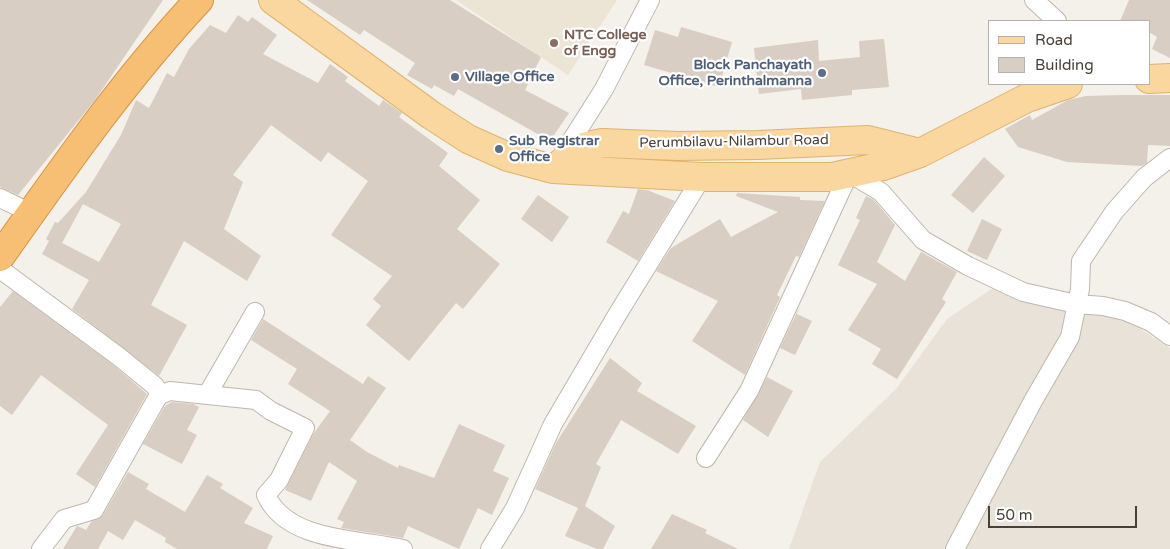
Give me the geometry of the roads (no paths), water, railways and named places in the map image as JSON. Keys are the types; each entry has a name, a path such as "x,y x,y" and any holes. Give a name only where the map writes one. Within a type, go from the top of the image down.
{"highway":[{"path":"0,257 92,128 163,39 199,0"}],"main road":[{"path":"273,0 431,115 468,139 508,157 553,170 702,177 822,177 883,166 920,153 1027,98 1065,85"},
{"path":"1150,79 1170,78"},
{"name":"Perumbilavu-Nilambur Road","path":"553,170 584,147 602,144 678,146 758,145 868,140 920,153"}],"street":[{"path":"553,170 573,135 604,89 650,0"},
{"path":"1034,0 1056,20"},
{"path":"955,549 1033,401 1070,337 1080,289 1081,261 1114,212 1138,184 1170,158"},
{"path":"706,458 749,391 849,172 881,192 923,240 968,266 1023,292 1076,304 1103,306 1125,311 1150,322 1170,336"},
{"path":"490,549 515,508 553,424 617,315 702,177"},
{"path":"0,198 31,213"},
{"path":"0,269 118,356 155,386 160,395"},
{"path":"207,395 255,312"},
{"path":"41,549 64,519 94,510 160,395 170,391 256,400 271,411 305,428 279,480 266,495 279,516 306,529 344,541 379,544 403,549"}],"place":[{"name":"NTC College of Engg","path":"554,43"},
{"name":"Block Panchayath Office, Perinthalmanna","path":"822,73"},
{"name":"Village Office","path":"455,77"},
{"name":"Sub Registrar Office","path":"499,149"}]}
